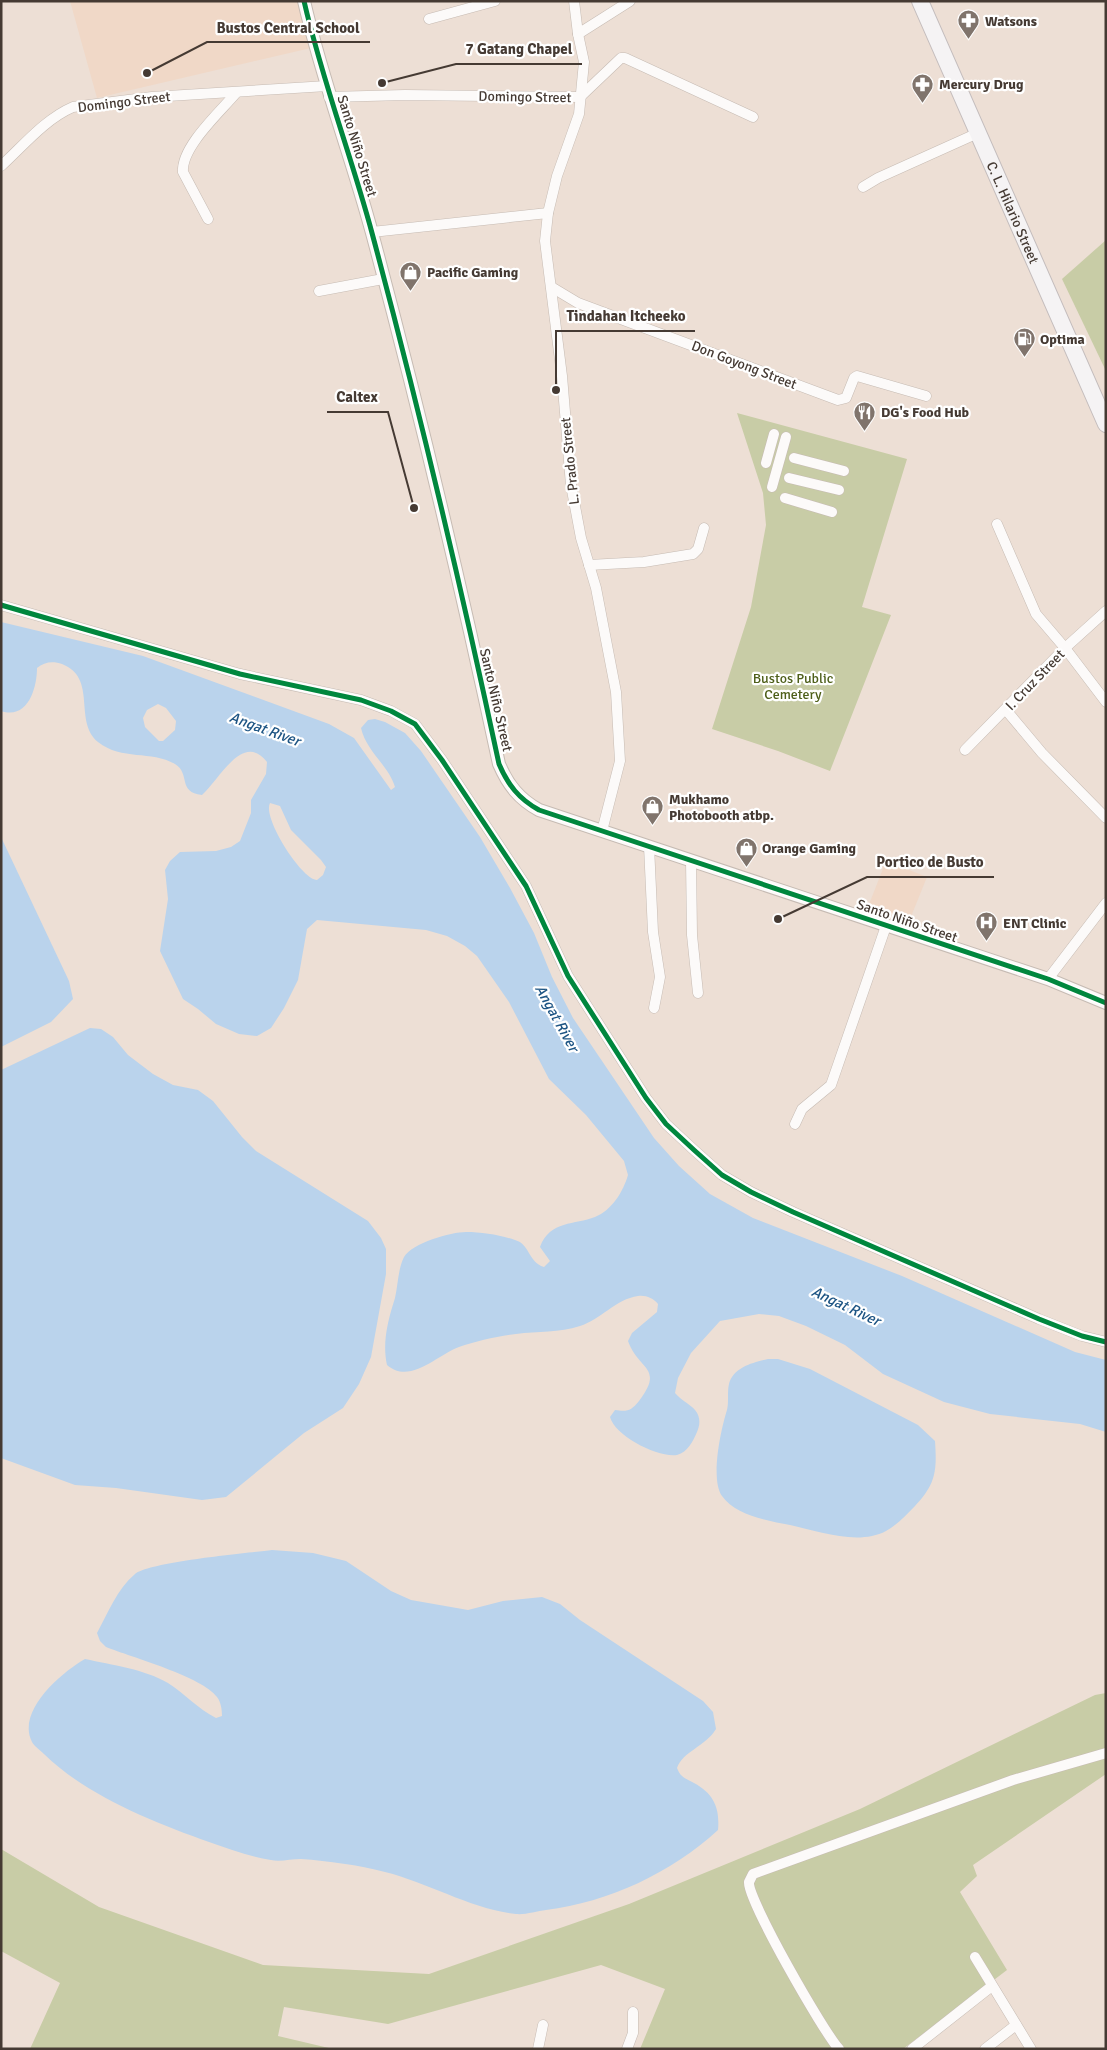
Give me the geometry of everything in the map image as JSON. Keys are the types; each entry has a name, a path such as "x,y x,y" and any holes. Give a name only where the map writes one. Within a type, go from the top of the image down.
{"main road":[{"name":"C. L. Hilario Street","path":"920,1 1106,424"}],"street":[{"name":"Santo Niño Street","path":"304,1 328,91 372,232 502,770 513,790 525,802 539,810 1048,979 1106,1003"},
{"path":"428,19 495,1"},
{"name":"L. Prado Street","path":"574,1 584,62 579,114 556,176 548,212 545,241 552,288 571,485 596,588 616,692 620,761 602,831"},
{"path":"578,34 630,1"},
{"name":"Domingo Street","path":"1,166 60,112 101,102 152,97 328,91 405,95 580,98 621,58 625,58 752,117"},
{"path":"208,219 183,172 182,164 194,143 236,93"},
{"path":"863,187 878,178 978,133"},
{"path":"372,232 548,212"},
{"path":"318,291 383,279"},
{"name":"Don Goyong Street","path":"552,288 578,303 838,400 846,398 854,378 857,376 926,396"},
{"path":"766,464 774,434"},
{"path":"772,487 786,437"},
{"path":"794,458 844,471"},
{"path":"789,478 839,490"},
{"path":"785,498 832,512"},
{"path":"997,524 1036,614 1065,648 1106,702"},
{"path":"590,565 644,562 692,554 698,549 704,528"},
{"path":"1,605 240,674 361,700 391,711 415,724 442,760 526,886 568,976 641,1090 666,1124 694,1150 722,1175 751,1192 793,1212 1039,1319 1082,1336 1106,1342"},
{"name":"I. Cruz Street","path":"965,750 1065,648 1106,611"},
{"path":"1006,710 1042,752 1106,818"},
{"path":"649,846 653,932 660,977 654,1008"},
{"path":"692,860 692,935 698,993"},
{"path":"1048,979 1106,903"},
{"path":"795,1124 802,1109 831,1085 886,926"},
{"path":"839,2049 827,2033 787,1964 751,1896 748,1882 753,1874 1014,1780 1106,1753"},
{"path":"975,1957 1031,2049"},
{"path":"912,2049 992,1986"},
{"path":"627,2049 634,2033 633,2012"},
{"path":"538,2049 543,2025"},
{"path":"985,2049 1016,2025"}],"shaded area":[{"path":"70,1 298,1 311,48 97,98"},
{"path":"886,861 927,877 906,929 866,912"}],"green space":[{"path":"1106,240 1106,371 1062,279"},
{"name":"Bustos Public Cemetery","path":"737,413 907,459 862,607 891,615 830,771 712,729 751,607 766,525 763,493"},
{"path":"1106,1693 1106,1774 973,1865 977,1876 960,1892 1007,1970 903,2049 640,2049 665,1989 601,1965 388,2024 284,2007 278,2036 333,2049 30,2049 60,1983 1,1951 1,1849 99,1907 263,1965 429,1974 629,1904 860,1809 1095,1695"}],"water":[{"name":"Angat River","path":"1,622 143,656 329,724 354,738 391,790 395,787 392,779 368,744 361,728 368,720 375,719 385,722 405,733 421,751 480,837 534,933 552,977 573,1018 654,1138 679,1166 710,1194 753,1218 902,1276 1075,1352 1106,1360 1106,1432 1080,1424 990,1414 944,1402 883,1374 845,1345 806,1326 779,1316 759,1314 720,1321 691,1353 678,1378 675,1393 697,1413 698,1429 690,1446 681,1454 669,1455 659,1453 628,1438 614,1424 610,1417 615,1410 626,1411 634,1407 650,1381 647,1369 632,1351 628,1341 632,1333 657,1312 658,1304 644,1296 622,1301 580,1326 556,1331 495,1337 459,1347 423,1366 405,1372 387,1365 385,1340 388,1323 395,1298 400,1267 408,1252 432,1239 451,1234 466,1232 485,1233 520,1242 535,1261 544,1267 550,1261 540,1247 544,1238 557,1228 595,1217 607,1210 620,1194 628,1175 624,1161 586,1115 549,1079 509,1002 477,956 465,946 447,936 426,930 317,920 307,929 298,980 284,1008 271,1028 257,1036 239,1034 216,1024 183,999 160,951 168,899 165,870 170,861 180,852 216,851 231,847 240,841 251,813 251,800 266,774 267,762 258,754 249,752 241,755 224,769 202,795 194,793 187,787 180,768 175,764 156,757 127,754 107,748 98,742 91,733 87,723 83,689 79,679 73,671 59,663 46,663 37,668 33,693 24,707 10,713 1,711","holes":["158,704 166,708 176,721 175,730 163,741 159,741 145,727 143,718 147,710","270,803 280,806 291,830 326,867 323,875 317,880 310,877 293,860 277,834 269,811"]},
{"path":"1,837 69,981 73,999 51,1022 1,1047"},
{"path":"90,1028 101,1029 113,1037 128,1055 153,1074 173,1085 198,1090 213,1101 256,1151 368,1221 381,1238 386,1249 386,1274 371,1357 359,1384 343,1408 304,1433 226,1497 202,1500 116,1488 75,1485 1,1458 1,1070"},
{"path":"768,1359 778,1359 810,1369 918,1425 935,1441 936,1461 931,1484 922,1498 894,1526 875,1535 863,1537 838,1536 753,1516 735,1508 722,1496 717,1478 717,1466 722,1429 728,1407 728,1390 731,1378 739,1369"},
{"path":"272,1550 313,1553 346,1561 391,1591 411,1600 468,1610 503,1601 542,1597 560,1604 580,1620 703,1701 713,1712 716,1729 706,1740 684,1757 677,1768 682,1776 701,1787 711,1797 717,1808 718,1830 680,1860 616,1893 570,1906 516,1914 483,1907 418,1882 375,1870 312,1860 271,1860 247,1855 209,1842 166,1826 100,1795 61,1769 33,1744 29,1730 30,1718 36,1706 54,1683 85,1659 128,1668 159,1678 209,1714 216,1718 222,1716 217,1697 197,1682 166,1668 106,1647 100,1641 97,1633 113,1602 135,1574 178,1562"}],"cycle path":[{"path":"304,1 319,60 372,233 423,431 455,564 499,764 506,779 515,791 539,810 1048,979 1106,1003"},
{"path":"1,605 240,674 361,700 391,711 415,724 442,760 526,886 568,976 646,1098 666,1124 694,1150 722,1175 751,1192 793,1212 1039,1319 1082,1336 1106,1342"}],"place":[{"name":"Watsons","path":"969,40"},
{"name":"Bustos Central School","path":"147,73"},
{"name":"7 Gatang Chapel","path":"382,83"},
{"name":"Mercury Drug","path":"923,103"},
{"name":"Pacific Gaming","path":"411,291"},
{"name":"Optima","path":"1024,358"},
{"name":"Tindahan Itcheeko","path":"556,390"},
{"name":"DG's Food Hub","path":"865,431"},
{"name":"Caltex","path":"414,508"},
{"name":"Mukhamo Photobooth atbp.","path":"653,826"},
{"name":"Orange Gaming","path":"746,867"},
{"name":"Portico de Busto","path":"778,919"},
{"name":"ENT Clinic","path":"987,942"}]}
